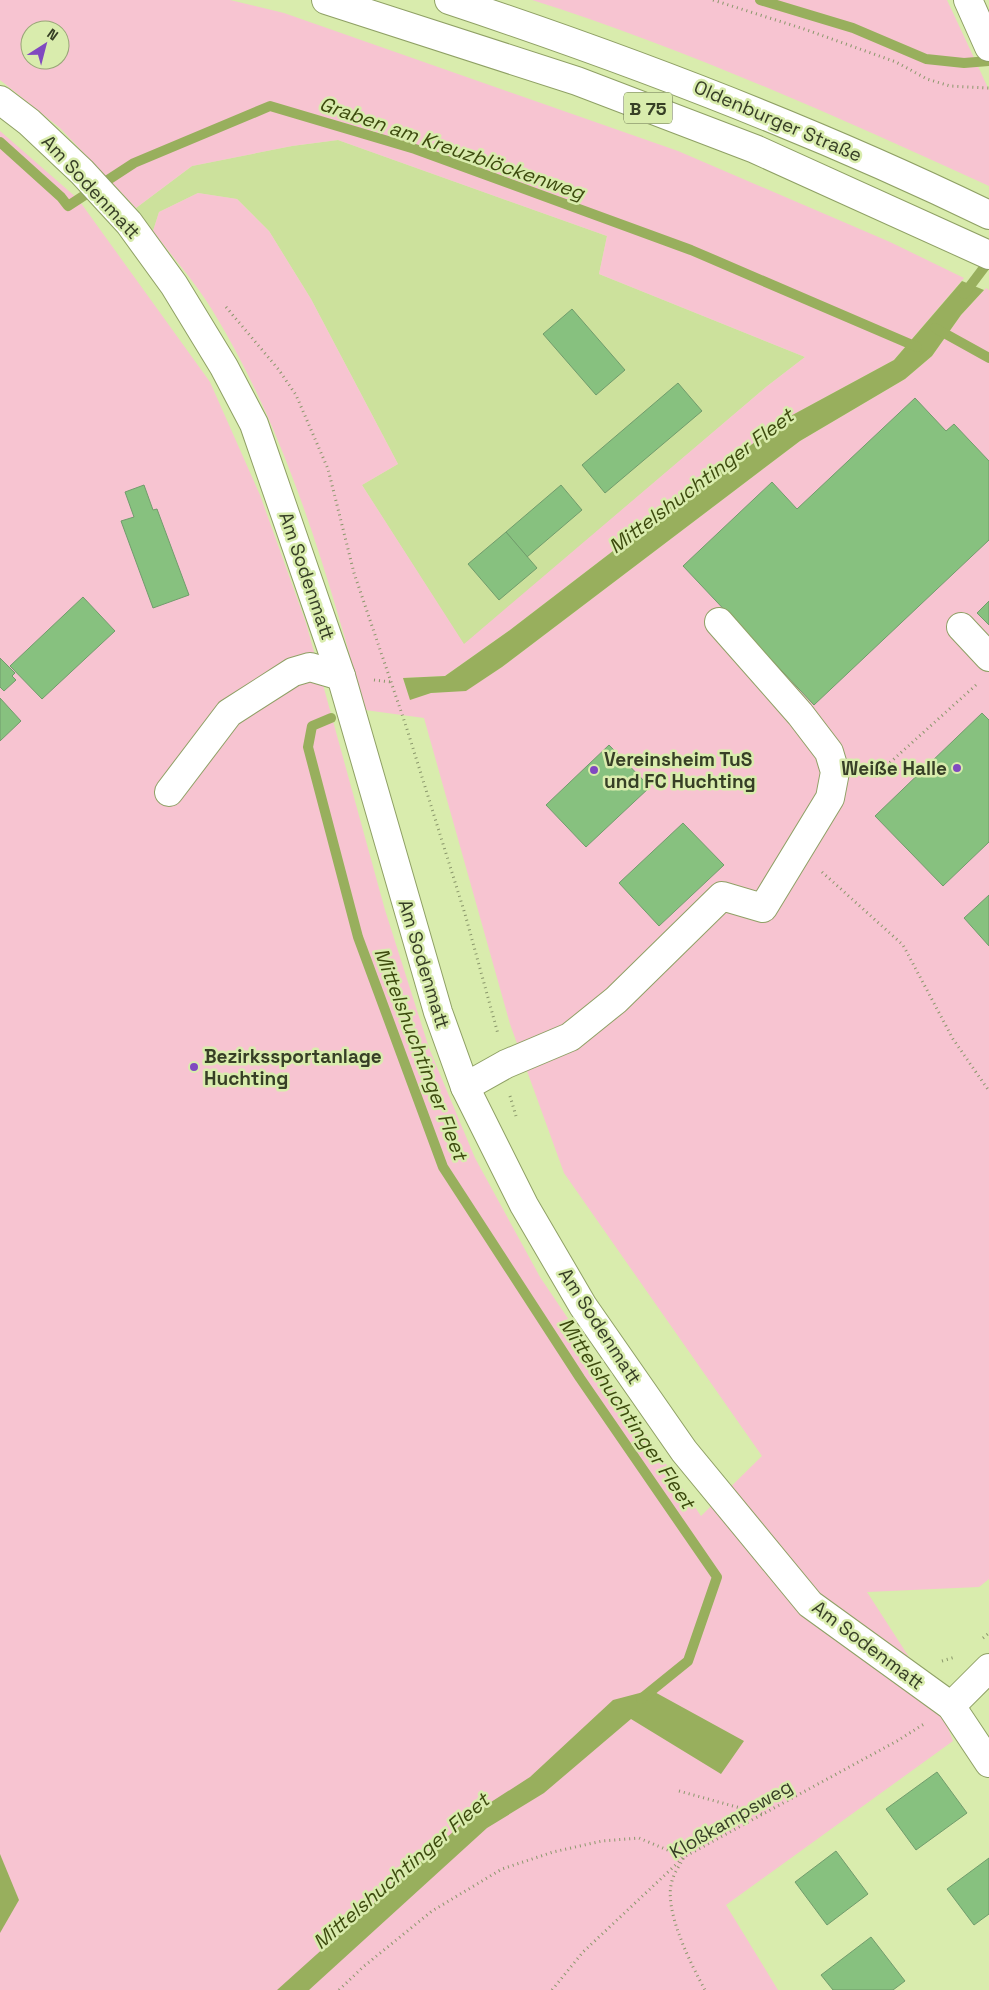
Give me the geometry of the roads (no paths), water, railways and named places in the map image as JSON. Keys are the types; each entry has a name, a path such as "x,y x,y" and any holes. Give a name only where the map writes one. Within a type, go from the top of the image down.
{"main road":[{"name":"B 75","path":"326,0 586,85 755,150 989,255"},
{"name":"Oldenburger Straße","path":"449,0 677,80 883,165 988,214"},
{"path":"968,0 988,45"},
{"name":"Am Sodenmatt","path":"0,100 29,122 82,172 129,223 174,285 224,367 254,424 341,676 438,1012 465,1087 524,1205 583,1306 684,1451 810,1604 951,1706"},
{"path":"465,1087 506,1064 570,1037 616,1000 722,896 763,908 830,798 835,772 829,752 806,722 719,622"},
{"path":"961,627 985,669"},
{"path":"169,792 228,713 302,670 341,676"},
{"path":"989,1668 951,1706 989,1763"}],"waterway":[{"path":"760,0 853,28 926,59 964,63 989,61"},
{"name":"Graben am Kreuzblöckenweg","path":"0,142 61,197 68,206 134,163 270,106 415,149 691,250 917,347"},
{"name":"Mittelshuchtinger Fleet","path":"964,294 989,261"},
{"path":"935,328 989,358"},
{"name":"Mittelshuchtinger Fleet","path":"331,718 312,726 308,747 358,937 443,1167 580,1378 717,1577 688,1661 641,1699"}],"place":[{"name":"Weiße Halle","path":"957,768"},
{"name":"Vereinsheim TuS und FC Huchting","path":"594,770"},
{"name":"Bezirkssportanlage Huchting","path":"194,1067"}]}
